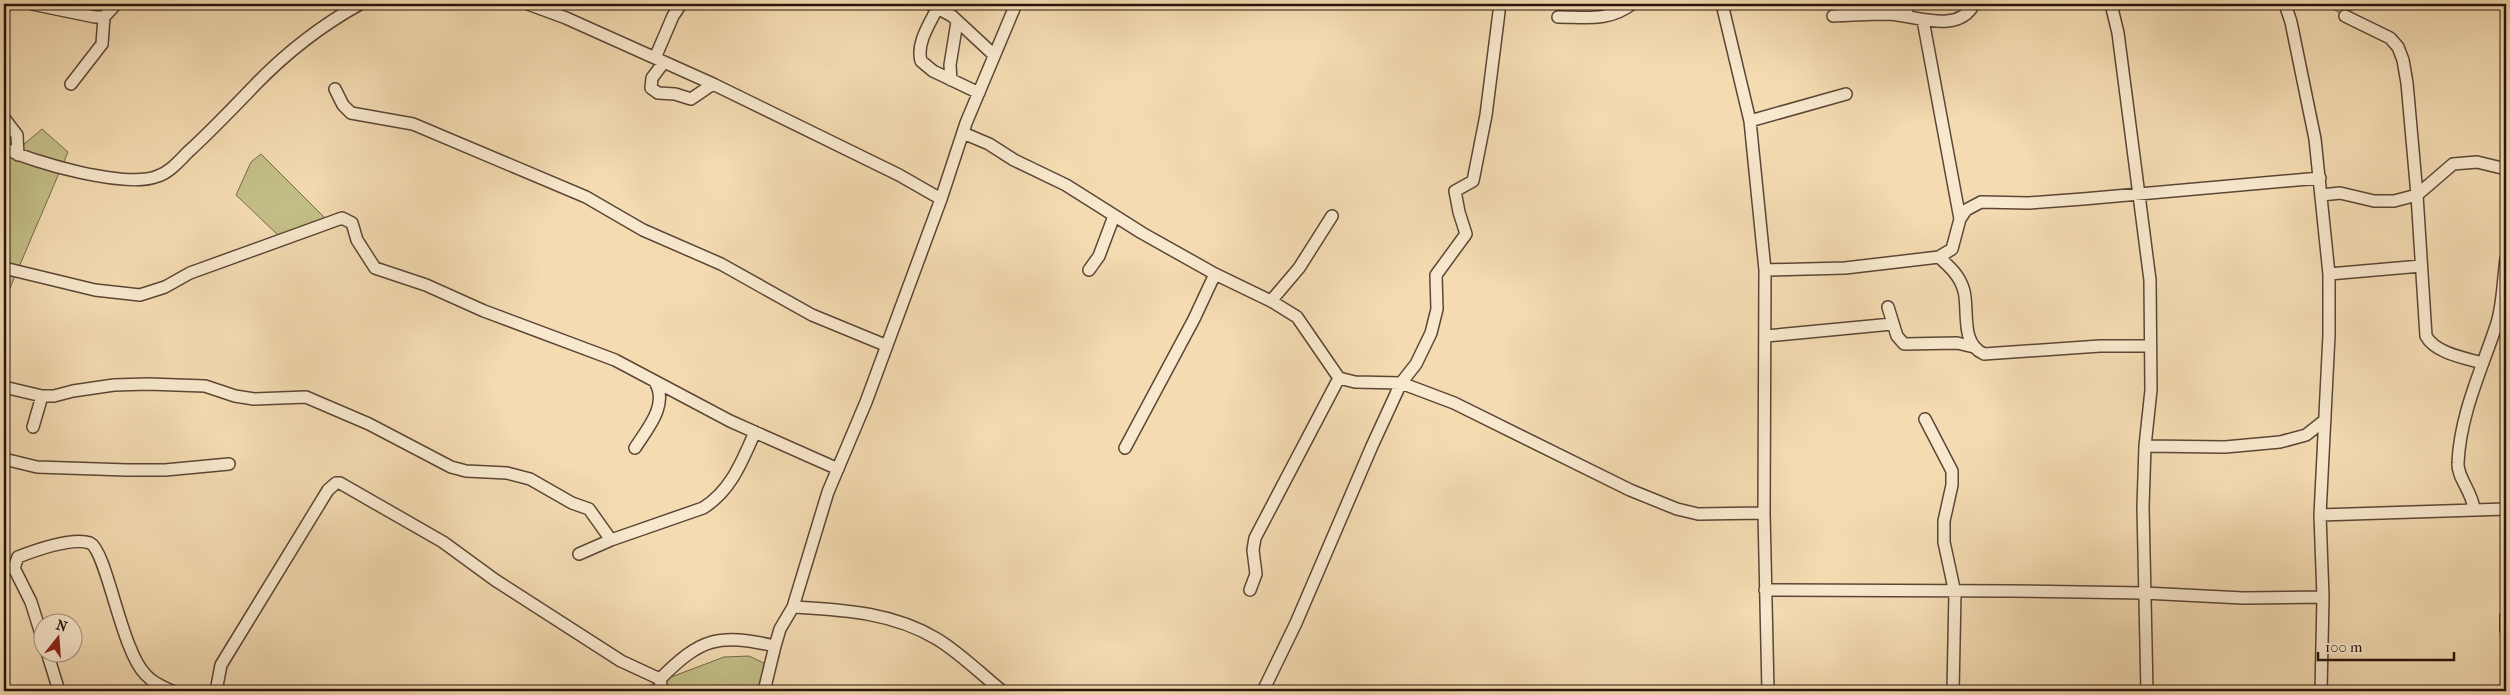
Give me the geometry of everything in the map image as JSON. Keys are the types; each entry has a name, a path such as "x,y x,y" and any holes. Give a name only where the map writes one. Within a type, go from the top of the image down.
{"street":[{"path":"32,4 85,16 104,17"},
{"path":"71,84 102,44 104,17 116,4"},
{"path":"4,148 18,155 110,178 138,181 158,177 168,171 298,47 360,4"},
{"path":"528,4 566,18 713,84 899,175 941,199"},
{"path":"681,4 673,16 650,83 651,88 658,93 675,94 691,99 713,84"},
{"path":"764,691 780,629 793,607 820,514 941,199 964,132 1016,4"},
{"path":"1558,17 1609,17 1632,4"},
{"path":"1722,4 1750,121 1765,270 1764,513 1768,691"},
{"path":"1904,4 1908,16"},
{"path":"1833,16 1881,14 1941,21 1962,18 1970,12 1974,4"},
{"path":"2111,4 2118,33 2150,280 2151,390 2145,446 2144,594 2147,624 2147,691"},
{"path":"2285,4 2291,22 2320,178 2323,230 2329,274 2320,515 2323,597 2321,691"},
{"path":"979,93 924,65 920,57 934,6 957,22 994,55"},
{"path":"1263,691 1296,623 1368,454 1401,384 1424,349 1436,318 1436,275 1466,234 1458,212 1455,191 1473,181 1486,115 1499,12"},
{"path":"2345,16 2390,38 2398,47 2407,83 2417,195 2425,328 2429,342 2453,354 2482,363"},
{"path":"1924,20 1960,219"},
{"path":"952,80 950,65 957,22"},
{"path":"335,89 343,105 351,113 413,124 586,197 643,230 721,264 812,315 885,346"},
{"path":"1750,121 1846,94"},
{"path":"4,118 16,135 18,155"},
{"path":"964,132 989,144 1014,160 1066,184 1114,216 1215,274 1270,301 1297,317 1339,378 1356,382 1401,384 1454,403 1630,490 1677,509 1698,514 1764,513"},
{"path":"2322,195 2340,193 2383,201 2417,195 2450,165 2477,162 2506,168"},
{"path":"1765,270 1845,268 1939,257 1952,249 1960,219 1966,210 1981,202 2029,203 2138,192 2196,190 2320,178"},
{"path":"1089,270 1099,256 1114,216"},
{"path":"1270,301 1299,268 1332,216"},
{"path":"4,268 95,290 140,294 166,287 190,273 342,218 352,224 357,240 375,268 426,285 484,311 615,360 755,432 838,469"},
{"path":"1939,257 1959,279 1964,291 1968,334 1974,347"},
{"path":"2474,510 2473,499 2458,467 2464,426 2482,363 2497,323 2506,259"},
{"path":"2329,274 2421,266"},
{"path":"1124,448 1194,319 1215,274"},
{"path":"1888,307 1892,324 1900,342 1904,344 1957,343 1974,347 1984,354 2100,346 2150,346"},
{"path":"1766,336 1892,324"},
{"path":"1250,590 1256,574 1253,550 1255,538 1339,378"},
{"path":"635,448 659,409 661,396 655,382"},
{"path":"4,387 42,396 54,396 114,385 148,384 205,386 235,396 254,399 306,397 369,424 451,466 477,472 507,473 530,479 572,503 589,509 611,540"},
{"path":"659,409 680,395"},
{"path":"33,427 42,396"},
{"path":"1925,419 1952,471 1952,485 1944,521 1944,542 1955,593 1953,691"},
{"path":"2298,439 2325,420"},
{"path":"579,554 611,540 703,508 716,500 731,481 755,432"},
{"path":"2145,446 2226,447 2298,439 2311,442 2322,449"},
{"path":"4,459 37,467 127,470 165,470 229,464"},
{"path":"216,691 221,665 261,597 328,490 332,485 340,482 443,542 496,580 621,662 660,678"},
{"path":"2320,515 2506,510"},
{"path":"34,612 14,568 18,556 80,541 90,543 100,554 114,604 133,656 146,675 172,691"},
{"path":"1765,590 2144,594 2243,598 2323,597"},
{"path":"793,607 853,611 907,624 946,645 1002,691"},
{"path":"2506,616 2506,630"},
{"path":"660,678 686,654 711,642 742,638 775,646"},
{"path":"51,662 59,691"},
{"path":"660,678 662,691"}],"shaded area":[{"path":"2323,4 2367,4 2342,14"},
{"path":"42,129 68,152 10,288 4,287 4,161"},
{"path":"261,154 327,220 280,237 236,195 251,162"},
{"path":"749,656 768,665 762,691 647,691 650,685 724,657"}]}
